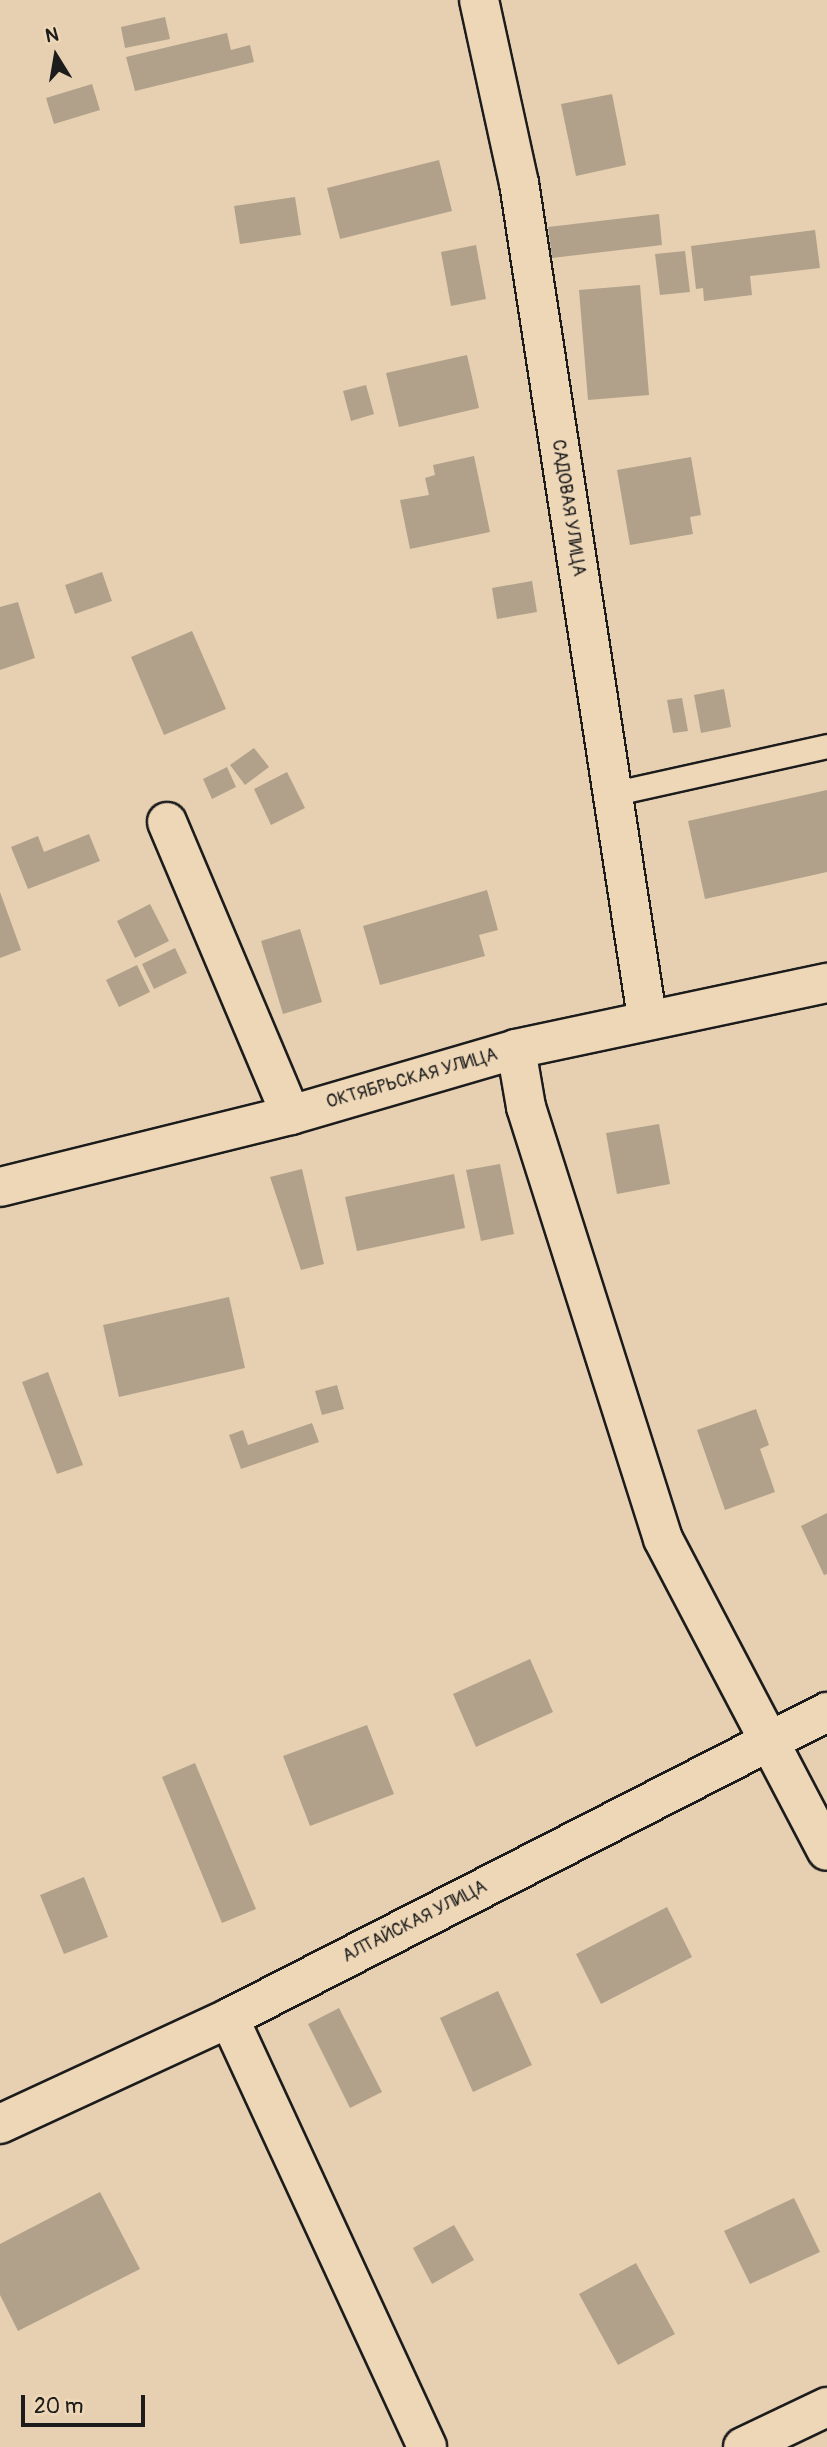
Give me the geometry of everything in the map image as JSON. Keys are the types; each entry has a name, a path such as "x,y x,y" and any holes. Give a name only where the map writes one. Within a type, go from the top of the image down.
{"street":[{"name":"САДОВАЯ УЛИЦА","path":"479,0 519,183 647,1018"},
{"path":"167,822 291,1115"},
{"name":"ОКТЯБРЬСКАЯ УЛИЦА","path":"0,1187 291,1115 516,1049 647,1018 827,983"},
{"path":"516,1049 526,1107 663,1539 765,1742 827,1851"},
{"name":"АЛТАЙСКАЯ УЛИЦА","path":"0,2124 229,2018 827,1712"},
{"path":"229,2018 427,2447"},
{"path":"743,2447 827,2407"}],"lane":[{"path":"611,794 827,747"}],"building":[{"path":"165,17 170,39 125,48 121,27"},
{"path":"227,33 231,50 250,45 254,62 135,91 126,57"},
{"path":"92,84 100,110 54,124 46,98"},
{"path":"612,94 626,165 576,176 561,104"},
{"path":"439,160 452,211 340,239 327,188"},
{"path":"295,197 301,235 240,244 234,206"},
{"path":"659,214 662,245 552,258 548,227"},
{"path":"815,230 820,268 750,276 752,295 704,301 703,288 696,289 691,246"},
{"path":"476,245 486,299 451,306 441,252"},
{"path":"685,251 690,292 660,295 655,254"},
{"path":"640,285 649,395 588,400 579,290"},
{"path":"467,355 479,408 399,427 386,373"},
{"path":"366,385 374,414 351,421 343,391"},
{"path":"474,456 490,532 410,549 400,500 429,495 425,478 435,475 433,465"},
{"path":"691,457 701,515 690,517 693,534 630,545 617,470"},
{"path":"102,572 112,601 75,614 65,585"},
{"path":"532,581 537,612 497,619 492,588"},
{"path":"18,602 35,658 0,670 0,607"},
{"path":"192,631 226,709 164,735 131,657"},
{"path":"724,689 731,727 701,733 694,695"},
{"path":"682,698 688,731 673,733 667,700"},
{"path":"254,748 269,767 245,785 230,765"},
{"path":"227,767 236,787 212,799 203,779"},
{"path":"287,772 305,808 271,825 254,789"},
{"path":"827,790 827,872 705,899 688,821"},
{"path":"89,834 100,861 28,889 11,847 38,836 44,852"},
{"path":"487,890 498,930 479,935 485,956 380,985 363,926"},
{"path":"0,892 21,950 0,958"},
{"path":"150,904 169,941 135,958 117,921"},
{"path":"300,929 322,1002 283,1014 261,941"},
{"path":"175,948 187,973 154,989 142,964"},
{"path":"137,965 150,992 119,1007 106,980"},
{"path":"659,1124 670,1184 617,1194 606,1133"},
{"path":"500,1164 514,1234 481,1241 466,1170"},
{"path":"302,1169 324,1264 301,1270 270,1177"},
{"path":"454,1174 465,1228 357,1251 345,1197"},
{"path":"229,1297 245,1368 119,1397 103,1325"},
{"path":"48,1372 83,1465 57,1474 22,1382"},
{"path":"337,1385 344,1409 322,1415 315,1391"},
{"path":"756,1409 769,1445 760,1449 775,1492 725,1510 697,1430"},
{"path":"312,1423 319,1442 241,1469 229,1435 243,1430 248,1445"},
{"path":"827,1513 827,1574 824,1575 801,1526"},
{"path":"530,1659 553,1712 476,1747 453,1694"},
{"path":"367,1725 394,1794 310,1826 283,1756"},
{"path":"195,1763 256,1909 222,1923 162,1777"},
{"path":"84,1877 108,1937 64,1954 40,1895"},
{"path":"667,1907 692,1957 601,2004 576,1954"},
{"path":"498,1991 532,2065 473,2092 440,2018"},
{"path":"339,2008 382,2092 350,2108 308,2024"},
{"path":"100,2192 140,2269 18,2331 0,2295 0,2244"},
{"path":"794,2198 820,2252 750,2284 724,2231"},
{"path":"454,2225 474,2260 432,2284 413,2248"},
{"path":"636,2263 675,2334 618,2365 579,2294"}]}
